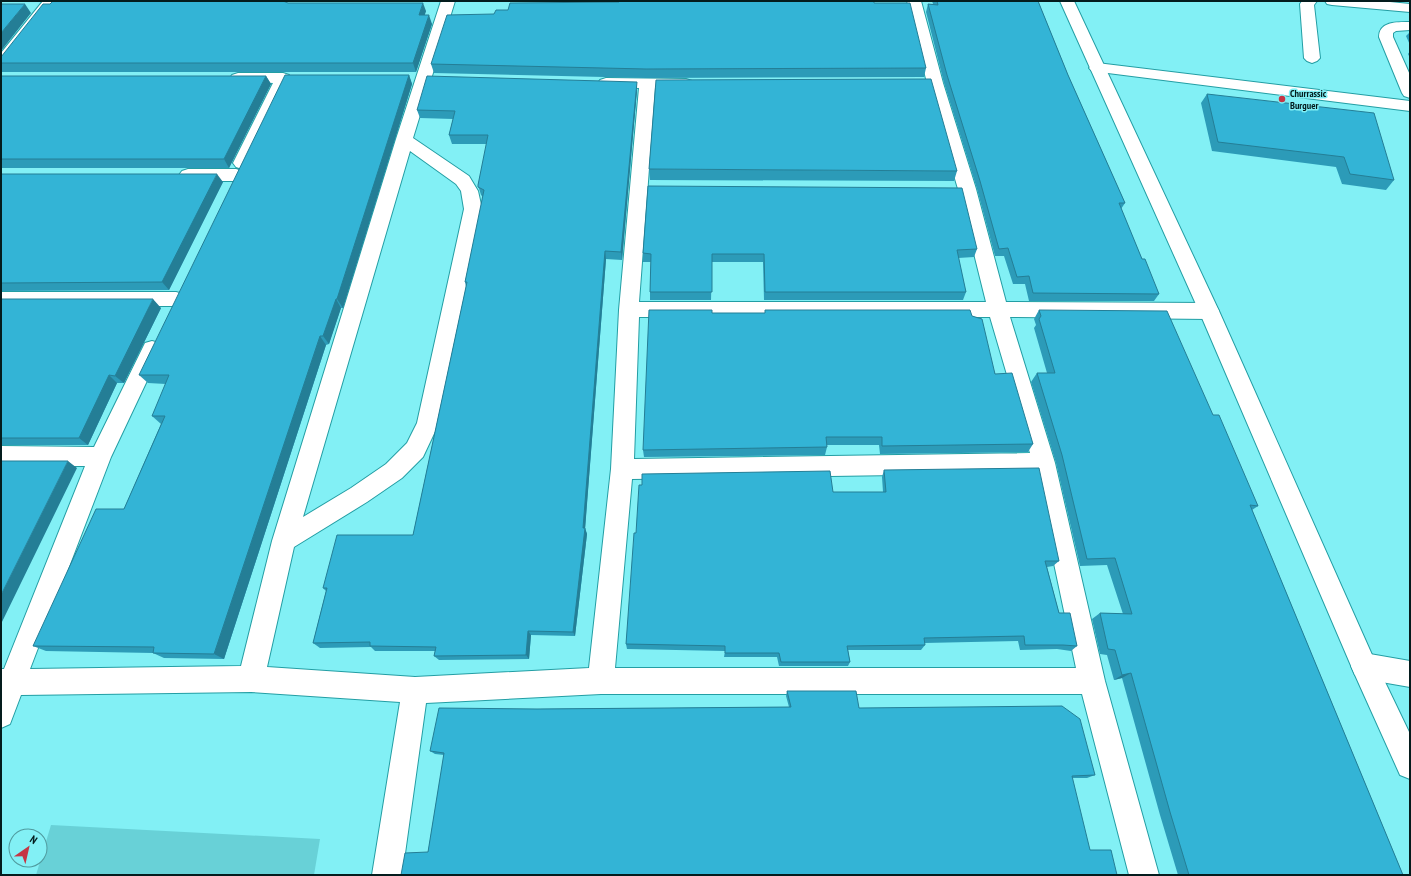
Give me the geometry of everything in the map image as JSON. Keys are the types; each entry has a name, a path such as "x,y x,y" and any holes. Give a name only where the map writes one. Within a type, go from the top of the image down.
{"street":[{"path":"4,73 50,1"},
{"path":"251,679 284,541 404,139 448,1"},
{"path":"914,1 927,83 959,189 998,309 1044,463 1092,681 1144,875"},
{"path":"1067,1 1209,311 1364,666 1410,765"},
{"path":"1310,1 1307,4 1312,58"},
{"path":"1332,1 1410,8"},
{"path":"1410,26 1393,27 1386,32 1386,37 1410,93"},
{"path":"1097,68 1410,106"},
{"path":"220,78 291,78 236,175 226,196"},
{"path":"593,83 703,84"},
{"path":"601,681 622,469 629,310 646,187 647,84"},
{"path":"284,541 359,495 394,470 415,450 428,423 473,209 467,185 404,139"},
{"path":"174,175 236,175"},
{"path":"1,299 176,299"},
{"path":"629,310 998,309 1209,311"},
{"path":"1,715 6,683 100,457 159,335"},
{"path":"1,456 100,457"},
{"path":"622,469 1044,463"},
{"path":"1364,666 1410,674"},
{"path":"6,683 251,679 415,690 601,681 1092,681"},
{"path":"387,875 415,690"}],"shaded area":[{"path":"51,825 320,839 314,875 36,875 38,868 48,868 48,835"}],"building":[{"path":"53,1 283,1 288,3 423,3 419,15 429,15 413,63 1,63 1,57 43,4 50,4"},
{"path":"619,1 874,1 874,3 910,3 926,68 646,69 431,64 447,15 494,14 496,10 508,10 510,3"},
{"path":"937,1 1038,1 1068,75 1125,203 1119,203 1142,259 1145,259 1159,294 1033,293 1029,276 1017,277 1008,248 999,249 980,181 947,75 928,4 938,5"},
{"path":"1,4 25,4 1,33"},
{"path":"285,75 409,75 337,299 323,336 320,336 214,654 153,653 154,647 33,646 96,509 124,509 165,416 152,416 169,375 139,375"},
{"path":"1,76 266,76 224,159 1,159"},
{"path":"427,76 637,82 621,252 605,251 583,528 585,528 573,632 528,631 526,655 434,656 436,647 370,646 370,642 313,643 327,588 323,588 337,535 413,535 467,282 465,282 484,190 478,187 478,185 488,135 449,135 455,111 417,110"},
{"path":"931,79 957,171 649,169 656,80"},
{"path":"1207,94 1374,113 1394,180 1350,174 1344,157 1218,142"},
{"path":"1,174 217,174 162,282 1,283"},
{"path":"648,186 962,188 977,249 957,250 966,292 765,292 764,254 712,254 712,292 650,292 651,254 643,253"},
{"path":"1,299 153,299 115,376 109,375 79,438 1,438"},
{"path":"649,310 712,310 712,313 765,313 765,310 970,310 972,316 982,319 995,374 1012,373 1033,444 882,446 882,437 826,437 827,447 643,450"},
{"path":"1039,310 1167,311 1213,415 1219,415 1258,506 1250,505 1403,875 1189,875 1131,673 1122,675 1115,650 1108,649 1100,613 1132,614 1115,558 1087,559 1062,455 1037,373 1055,373 1039,319 1041,316"},
{"path":"1,461 68,461 1,595"},
{"path":"1039,468 1059,561 1045,561 1059,613 1070,613 1077,646 1025,645 1024,636 924,638 925,645 847,646 850,662 781,662 779,653 725,653 725,646 626,644 634,533 636,533 639,485 642,485 642,474 830,471 833,492 886,492 884,470"},
{"path":"787,691 856,691 859,708 1062,706 1080,719 1095,775 1072,776 1090,850 1111,850 1117,875 401,875 405,853 428,852 444,753 430,751 439,708 537,709 791,707"}],"place":[{"name":"Churrassic Burguer","path":"1282,99"}]}
